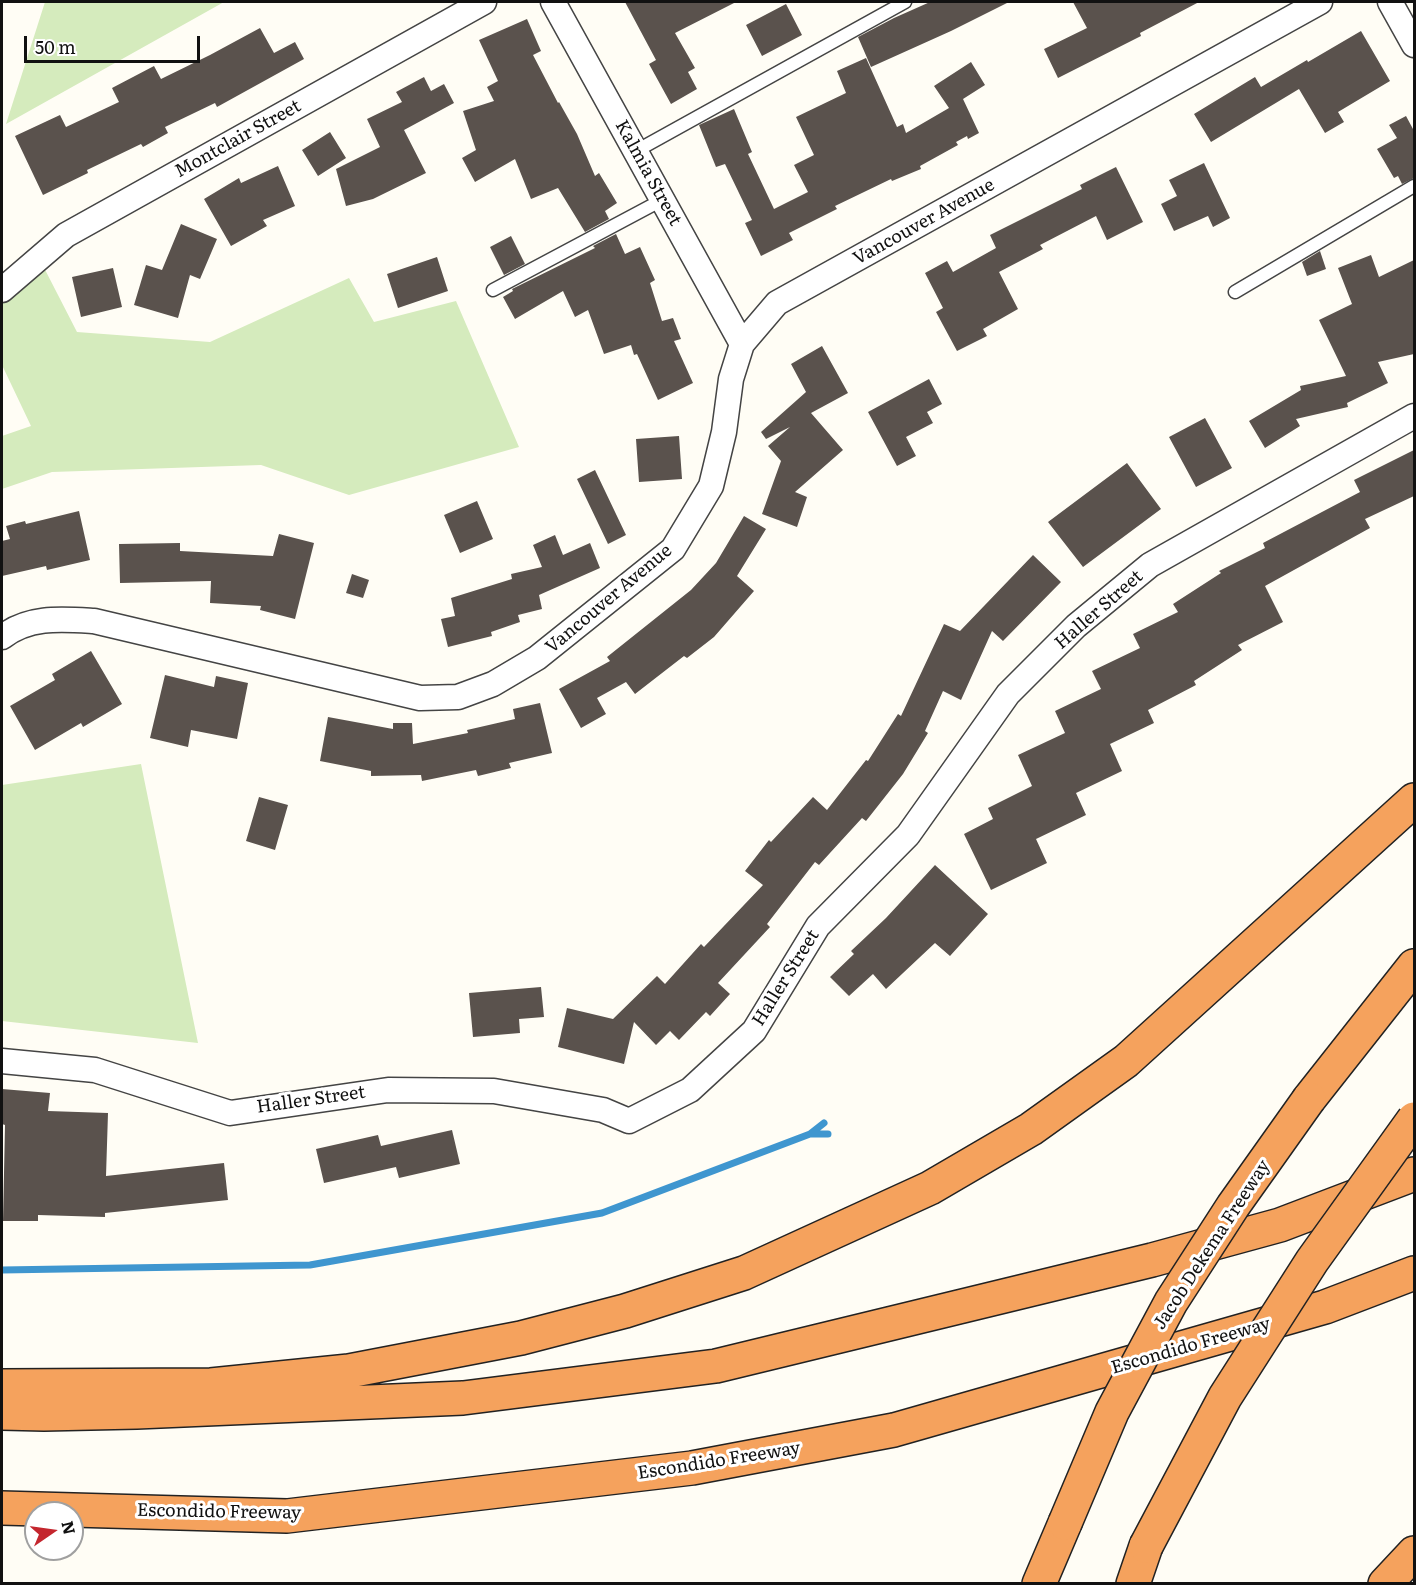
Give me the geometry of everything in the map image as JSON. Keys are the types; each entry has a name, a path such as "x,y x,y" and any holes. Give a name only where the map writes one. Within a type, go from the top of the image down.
{"highway":[{"path":"2,1386 211,1385 349,1371 521,1338 625,1311 744,1273 930,1188 1040,1123 1126,1061 1414,800"},
{"name":"Jacob Dekema Freeway","path":"1039,1584 1112,1412 1171,1302 1233,1206 1309,1099 1414,966"},
{"path":"1133,1584 1146,1546 1225,1397 1312,1261 1414,1119"},
{"path":"2,1413 137,1412 463,1398 716,1366 1163,1257 1280,1225 1414,1173"},
{"name":"Escondido Freeway","path":"2,1508 287,1516 692,1468 894,1430 1325,1307 1414,1273"},
{"path":"1385,1584 1414,1553"}],"street":[{"name":"Montclair Street","path":"2,290 66,235 484,2"},
{"name":"Kalmia Street","path":"553,2 742,344"},
{"name":"Vancouver Avenue","path":"2,637 15,627 52,618 94,621 420,698 458,697 493,684 537,658 672,549 711,486 724,432 731,379 742,344 777,303 1320,2"},
{"path":"1390,2 1414,45"},
{"name":"Haller Street","path":"2,1061 95,1070 230,1113 388,1090 494,1091 603,1110 629,1121 690,1089 754,1031 818,926 908,835 1008,694 1077,626 1150,566 1414,416"}],"lane":[{"path":"636,151 905,2"},
{"path":"1235,292 1414,186"},
{"path":"494,290 662,200"}],"green space":[{"path":"45,2 224,2 6,124"},
{"path":"39,258 77,332 210,342 349,278 374,322 456,301 519,447 349,495 261,465 52,472 2,489 2,436 31,426 2,365 2,290"},
{"path":"141,764 198,1043 2,1021 2,785"}],"building":[{"path":"625,2 736,2 675,33 695,68 688,72 697,89 671,104 649,64 656,60"},
{"path":"930,2 1009,2 871,67 858,37"},
{"path":"1073,2 1199,2 1140,33 1141,36 1058,78 1044,49 1087,28"},
{"path":"786,4 802,35 762,56 746,25"},
{"path":"527,19 541,51 533,55 577,134 595,176 599,173 617,203 605,211 609,219 585,232 558,188 531,199 515,159 475,182 462,158 476,150 463,111 494,101 487,87 498,81 479,40"},
{"path":"260,28 274,53 295,42 304,59 217,107 215,103 165,127 168,133 143,147 141,144 87,170 88,173 43,195 15,136 60,115 66,127 119,102 112,88 154,66 161,79"},
{"path":"1361,31 1390,81 1338,112 1344,122 1325,133 1299,89 1211,142 1194,114 1255,77 1261,87"},
{"path":"866,58 897,127 903,124 906,133 949,108 934,86 971,62 985,85 963,99 979,133 956,142 958,145 920,166 921,169 892,181 891,179 835,206 837,209 789,233 793,240 761,256 745,223 752,220 725,164 716,167 699,125 734,109 752,152 748,154 774,209 808,192 794,165 814,155 796,117 846,93 837,71"},
{"path":"424,77 431,91 444,84 454,103 404,130 426,173 373,199 346,206 336,169 380,147 367,119 402,102 396,92"},
{"path":"1406,116 1414,128 1414,178 1402,184 1398,176 1394,178 1377,149 1397,138 1389,125"},
{"path":"330,132 346,158 318,176 302,150"},
{"path":"1204,163 1230,218 1213,227 1208,216 1174,231 1161,204 1177,196 1169,180"},
{"path":"278,166 295,206 263,220 267,226 231,246 204,199 239,178 241,183"},
{"path":"1116,167 1143,222 1107,240 1096,216 1040,245 1043,249 999,272 1018,309 983,329 987,336 957,351 936,312 943,308 925,273 947,261 953,272 996,248 990,235 1082,189 1080,185"},
{"path":"181,224 217,239 200,279 190,275 178,318 134,305 146,265 162,270"},
{"path":"616,234 625,254 640,247 655,280 650,283 662,321 673,318 681,339 674,341 693,383 658,400 631,345 604,354 588,310 575,317 563,291 515,319 503,297 513,291 512,289 595,248 593,246"},
{"path":"511,236 525,264 504,275 490,247"},
{"path":"1320,251 1326,269 1307,276 1302,262"},
{"path":"1371,255 1379,277 1414,260 1414,354 1378,362 1388,383 1347,403 1348,407 1296,419 1300,426 1265,448 1249,421 1301,390 1300,386 1346,376 1319,320 1352,304 1338,268"},
{"path":"437,257 448,291 398,308 387,274"},
{"path":"113,268 122,307 81,317 72,277"},
{"path":"822,346 848,393 811,413 843,450 795,492 807,497 797,527 762,514 781,461 768,446 790,427 766,439 761,432 806,392 791,364"},
{"path":"929,379 942,404 927,412 933,423 906,437 916,456 897,466 868,412"},
{"path":"1205,418 1232,468 1196,487 1169,437"},
{"path":"679,436 682,479 639,482 636,439"},
{"path":"1414,450 1414,496 1365,519 1370,528 1265,586 1283,622 1238,645 1242,650 1194,681 1196,685 1148,710 1154,723 1110,744 1122,771 1076,793 1086,815 1036,839 1047,863 991,890 964,834 993,819 988,808 1032,786 1018,755 1065,733 1055,711 1101,689 1092,671 1140,648 1133,634 1178,612 1173,604 1221,573 1219,571 1265,548 1263,543 1360,492 1354,480"},
{"path":"1127,463 1161,509 1083,567 1048,522"},
{"path":"595,470 626,535 608,544 577,479"},
{"path":"477,501 493,539 460,553 444,515"},
{"path":"79,511 90,560 47,570 46,566 2,576 2,541 10,539 6,526 25,521 26,524"},
{"path":"744,516 766,529 737,576 754,591 714,637 687,658 684,656 635,694 626,682 597,698 606,714 581,728 559,689 610,661 607,657 691,590 716,563"},
{"path":"279,534 314,543 295,619 260,610 261,606 210,603 211,581 120,583 119,544 180,543 180,551 273,556"},
{"path":"555,535 563,555 590,543 600,568 539,595 542,609 518,615 520,622 491,632 492,636 448,647 441,619 455,616 451,598 512,579 511,574 542,567 533,545"},
{"path":"1033,555 1061,582 1003,641 992,631 961,700 943,691 925,731 928,733 903,774 866,821 862,818 819,865 815,862 767,924 770,927 718,983 730,994 710,1016 706,1012 679,1040 670,1031 656,1045 634,1022 624,1064 558,1047 567,1008 613,1019 657,976 665,984 701,944 704,947 763,885 745,871 769,840 771,842 813,797 827,810 866,760 868,761 898,714 901,716 944,624 960,631"},
{"path":"352,574 369,580 363,598 346,593"},
{"path":"91,651 122,704 83,727 81,723 35,750 10,706 55,680 52,674"},
{"path":"165,675 214,687 216,676 248,683 237,739 191,730 188,747 150,738"},
{"path":"540,703 552,753 509,763 511,768 478,776 476,770 422,781 421,775 371,776 371,771 320,761 328,717 393,729 393,723 412,723 413,744 468,733 467,730 515,719 513,709"},
{"path":"259,797 288,805 275,850 246,841"},
{"path":"935,865 988,914 950,956 935,943 886,989 873,974 849,996 830,977 854,954 851,951 886,918"},
{"path":"541,987 544,1017 519,1019 520,1033 473,1037 469,993"},
{"path":"2,1089 50,1093 48,1111 108,1113 106,1176 224,1163 228,1200 105,1213 105,1217 38,1215 38,1221 3,1221 5,1125 2,1124"},
{"path":"452,1130 460,1164 399,1178 396,1167 324,1183 316,1149 378,1135 381,1146"}],"waterway":[{"path":"2,1270 310,1265 602,1213 810,1134 824,1123"},
{"path":"810,1134 828,1134"}]}
